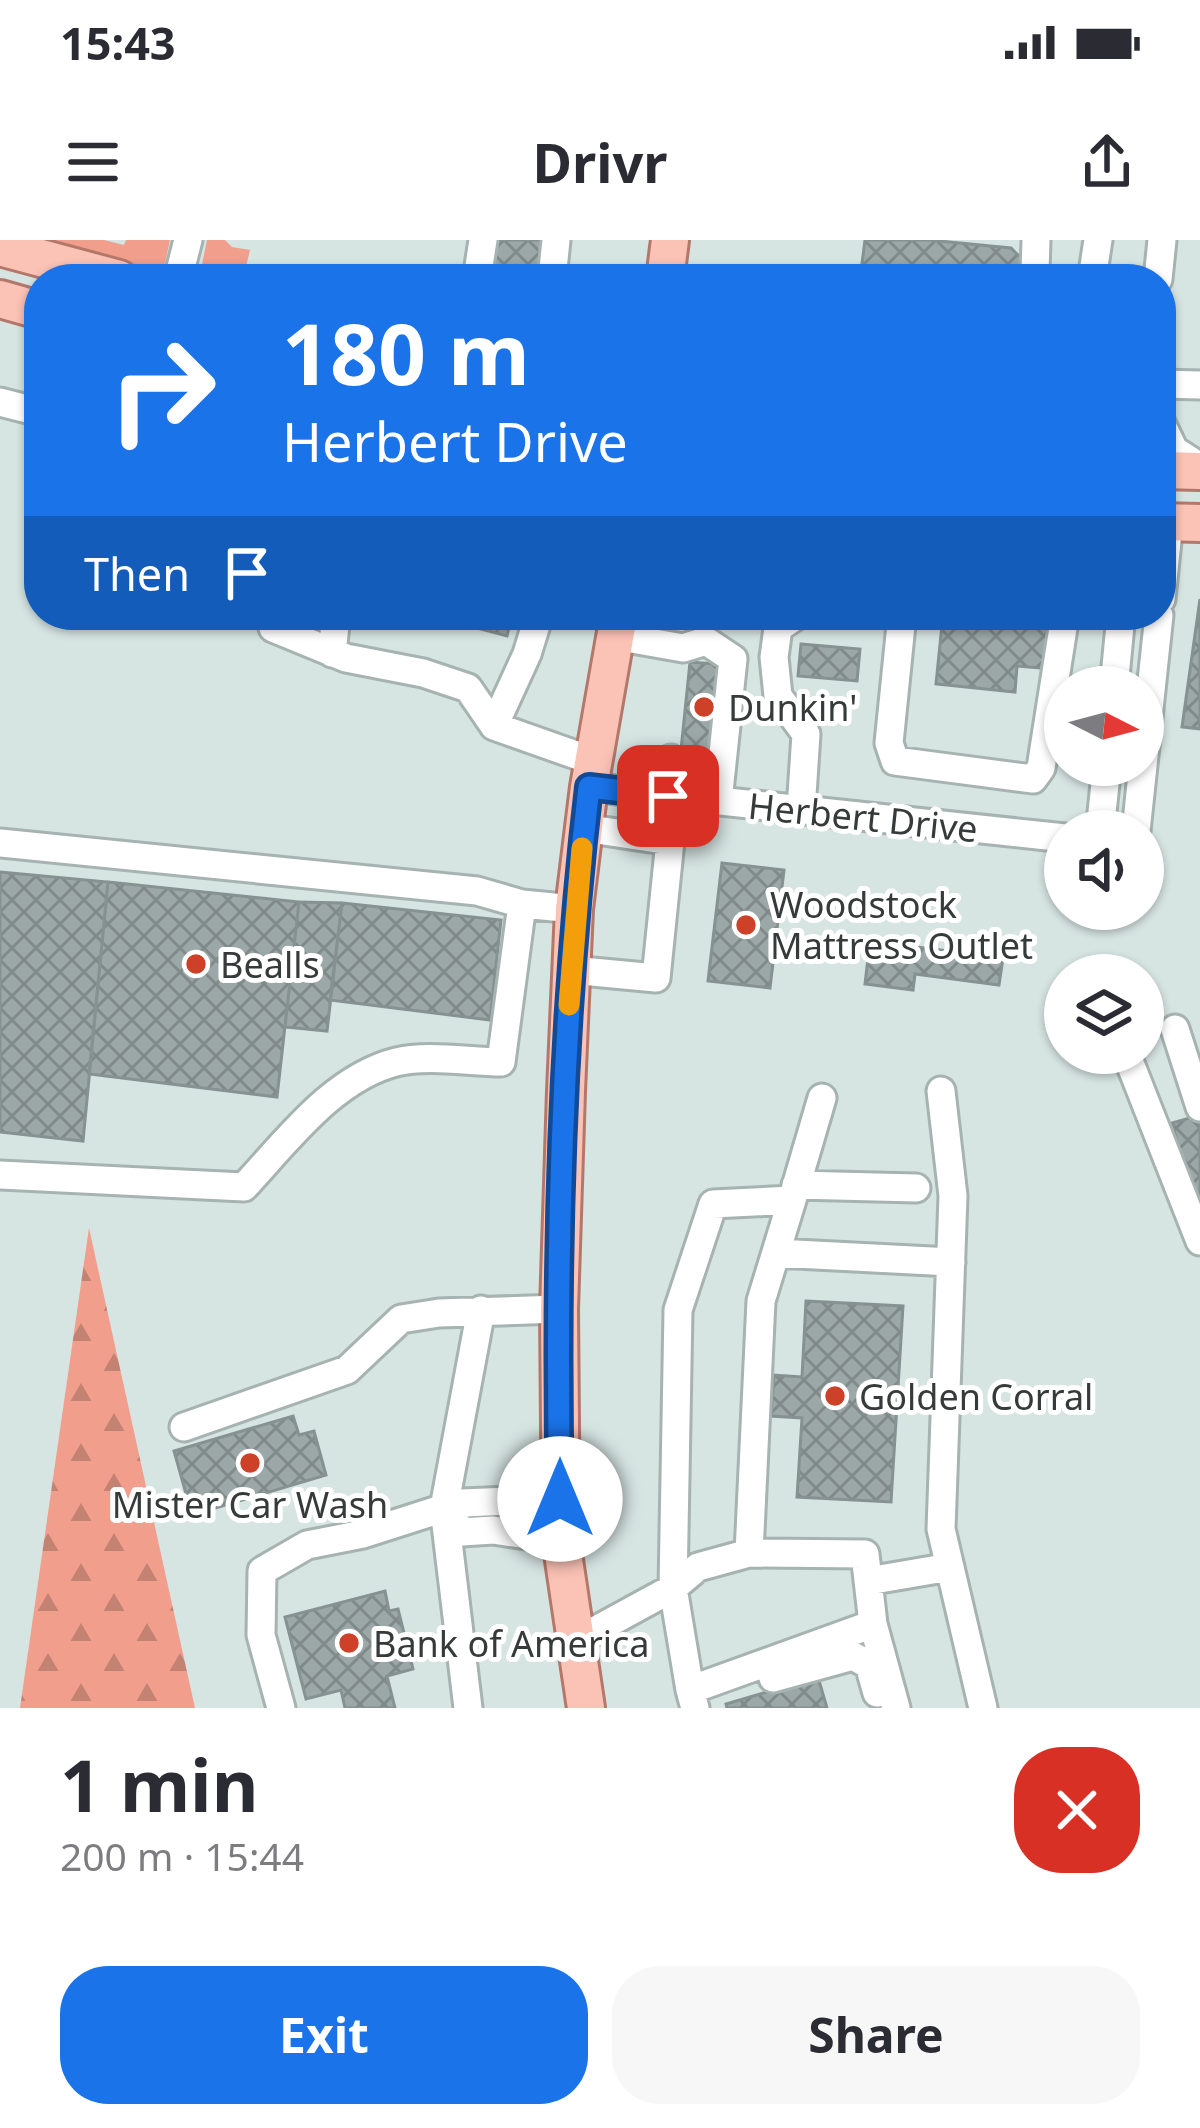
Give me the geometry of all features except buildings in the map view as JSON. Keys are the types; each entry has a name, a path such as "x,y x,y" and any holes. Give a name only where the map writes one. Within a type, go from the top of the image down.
{"main road":[{"path":"0,247 63,264"},
{"path":"586,1708 560,1518 559,1309 574,910 616,630"}],"street":[{"path":"278,630 332,652 468,688 494,726"},
{"path":"332,652 334,630"},
{"path":"494,726 534,630"},
{"path":"629,630 683,648 705,633 733,659 718,801"},
{"path":"778,630 774,657 778,696 806,734 801,810"},
{"path":"900,630 889,743 895,761 1033,779 1041,768 1063,630"},
{"path":"1116,666 1120,630"},
{"path":"1138,810 1157,630"},
{"name":"Herbert Drive","path":"494,726 591,774 668,796 1044,836"},
{"path":"668,796 671,759"},
{"path":"571,970 656,978 668,864 670,841 584,828"},
{"path":"0,843 477,890 522,904 574,910"},
{"path":"0,1175 244,1187 308,1118 359,1075 400,1060 501,1062 522,904"},
{"path":"1175,1029 1200,1107"},
{"path":"1134,1074 1200,1241"},
{"path":"941,1091 953,1196 940,1529 983,1708"},
{"path":"749,1553 761,1301 822,1098"},
{"path":"873,1624 728,1677 692,1699 673,1588 678,1310 713,1204 794,1192 916,1188"},
{"path":"776,1253 951,1262"},
{"path":"184,1427 347,1370 400,1319 482,1310 559,1309"},
{"path":"468,1708 445,1516 482,1310"},
{"path":"280,1708 262,1635 262,1571 307,1545 445,1516 461,1503 560,1518"},
{"path":"445,1516 462,1532 560,1518"},
{"path":"574,1642 673,1588 698,1567 749,1553 865,1554 873,1624 896,1708"},
{"path":"868,1581 950,1567"},
{"path":"728,1677 751,1684 853,1656 869,1665 882,1708"}],"green space":[{"path":"31,240 104,240 124,245 126,240 170,240 164,264 126,264"},
{"path":"207,240 225,240 232,247 250,250 247,264 202,264"},
{"path":"89,1228 195,1708 20,1708"}],"slow traffic":[{"path":"569,1005 582,848"}],"place":[{"name":"Dunkin'","path":"704,707"},
{"name":"Woodstock Mattress Outlet","path":"746,925"},
{"name":"Bealls","path":"196,964"},
{"name":"Golden Corral","path":"835,1396"},
{"name":"Mister Car Wash","path":"250,1463"},
{"name":"Bank of America","path":"349,1643"}],"route":[{"path":"560,1499 559,1309 566,1091 574,910 589,787 668,796"}]}
